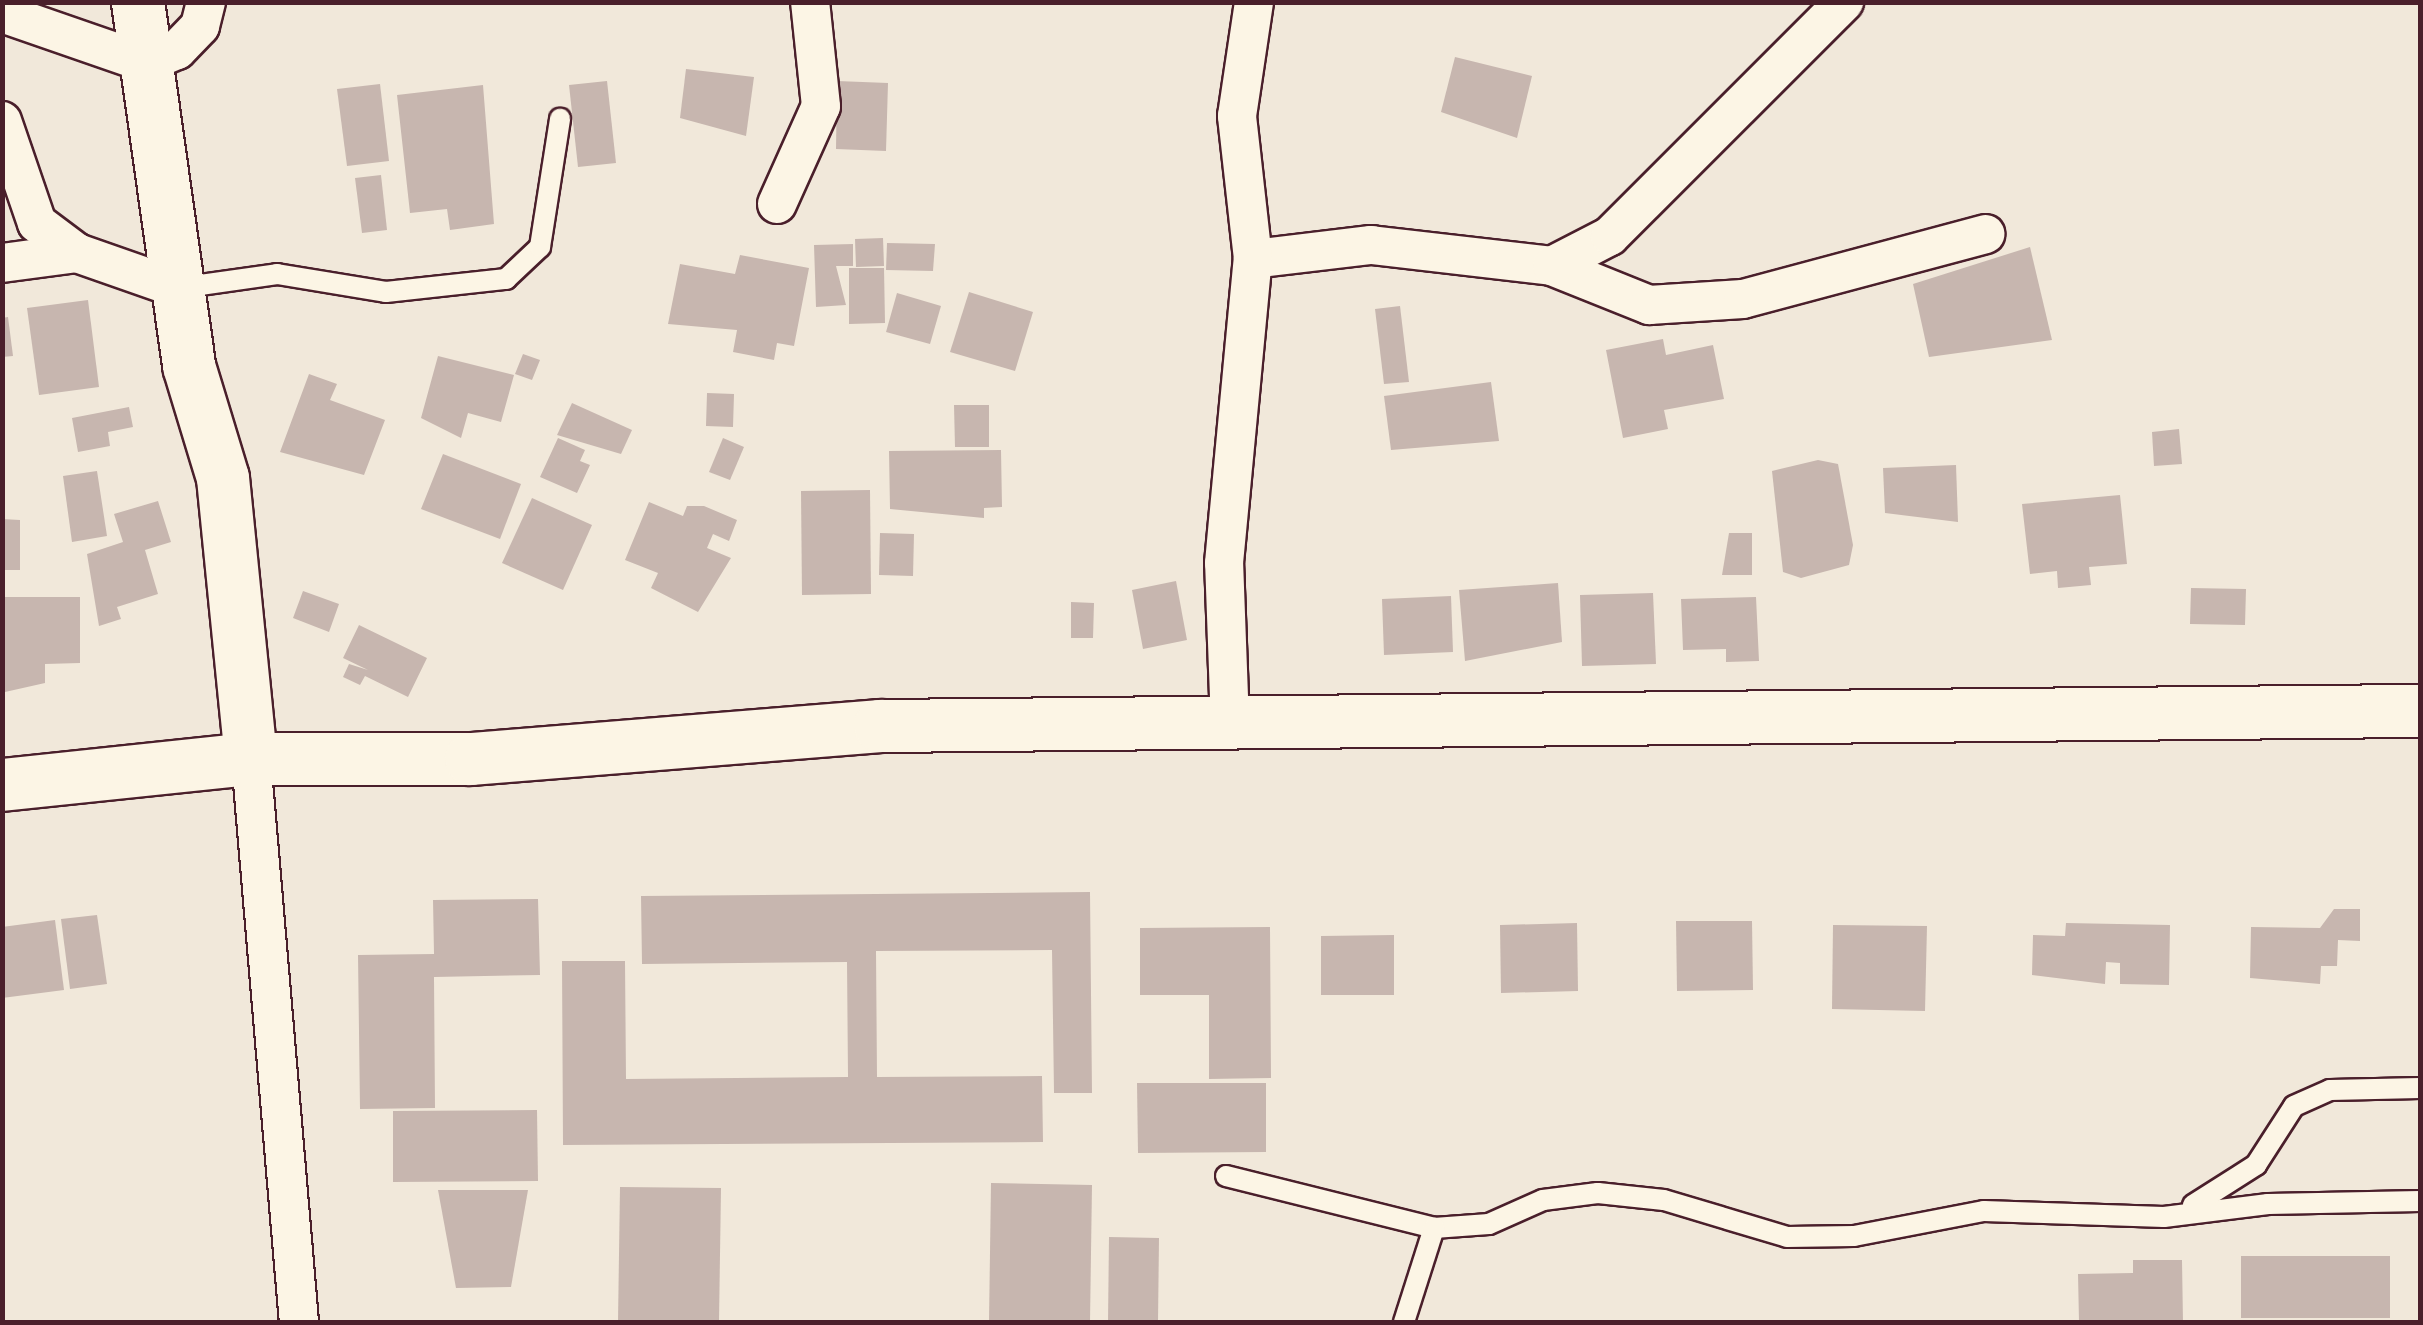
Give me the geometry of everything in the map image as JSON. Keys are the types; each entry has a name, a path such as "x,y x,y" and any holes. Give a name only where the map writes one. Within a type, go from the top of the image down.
{"street":[{"path":"138,2 177,288 224,478 299,1322"},
{"path":"2,13 146,63 177,50 200,26 206,2"},
{"path":"777,204 821,106 810,2"},
{"path":"1230,724 1224,562 1253,259 1236,116 1254,2"},
{"path":"1552,266 1610,236 1844,2"},
{"path":"2,121 36,224 77,252 177,288"},
{"path":"1253,259 1371,245 1552,266 1649,305 1742,299 1985,234"},
{"path":"2,262 77,252"},
{"path":"2,786 250,759 471,759 880,726 2420,711"}],"lane":[{"path":"177,288 277,274 386,292 506,279 540,247 560,119"},
{"path":"2164,1218 2227,1192 2294,1106 2330,1090 2420,1088"},
{"path":"1226,1176 1434,1228 1488,1224 1543,1200 1598,1193 1664,1200 1786,1237 1854,1236 1984,1211 2164,1218 2268,1204 2420,1201"},
{"path":"1404,1322 1434,1228"}],"building":[{"path":"1455,57 1532,76 1517,138 1441,112"},
{"path":"686,69 754,77 746,136 680,118"},
{"path":"607,81 616,163 578,167 569,85"},
{"path":"837,81 888,83 886,151 836,149"},
{"path":"380,84 389,161 347,166 337,89"},
{"path":"483,85 494,224 450,230 447,209 410,213 397,95"},
{"path":"381,175 387,230 362,233 355,178"},
{"path":"883,238 884,266 856,267 855,239"},
{"path":"887,243 935,244 933,271 886,270"},
{"path":"853,244 853,266 836,266 846,305 816,307 814,245"},
{"path":"2030,247 2052,340 1929,357 1913,284"},
{"path":"740,255 809,268 794,346 777,343 774,360 733,352 737,330 668,324 680,264 735,274"},
{"path":"849,268 884,268 885,323 849,324"},
{"path":"969,292 1033,312 1015,371 950,352"},
{"path":"897,293 941,306 930,344 886,332"},
{"path":"88,300 99,387 39,395 27,308"},
{"path":"1400,306 1409,382 1384,384 1375,309"},
{"path":"8,317 13,356 2,357 2,318"},
{"path":"1663,339 1666,355 1713,345 1724,399 1664,410 1668,429 1623,438 1606,350"},
{"path":"523,354 540,360 532,380 515,374"},
{"path":"438,356 514,375 501,422 468,413 461,438 421,418"},
{"path":"309,374 337,384 330,400 385,420 364,475 280,452"},
{"path":"1491,382 1499,441 1391,450 1384,396"},
{"path":"707,393 734,394 733,427 706,426"},
{"path":"572,403 632,430 621,454 557,435"},
{"path":"954,405 989,405 989,447 955,447"},
{"path":"129,407 133,427 108,432 110,446 78,452 72,418"},
{"path":"2179,429 2182,464 2154,466 2152,432"},
{"path":"558,438 585,450 580,461 590,465 577,493 540,477"},
{"path":"723,438 744,447 730,480 709,472"},
{"path":"1001,450 1002,507 984,508 984,518 890,509 889,451"},
{"path":"443,454 521,484 500,539 421,509"},
{"path":"1818,460 1838,464 1853,545 1849,565 1801,578 1783,572 1772,471"},
{"path":"1956,465 1958,522 1885,513 1883,468"},
{"path":"97,471 107,536 72,542 63,476"},
{"path":"870,490 871,594 802,595 801,491"},
{"path":"2120,495 2127,564 2089,567 2091,585 2058,588 2057,571 2030,574 2022,504"},
{"path":"532,498 592,525 563,590 502,563"},
{"path":"158,501 171,542 145,550 158,594 117,607 121,619 99,626 87,554 123,542 114,514"},
{"path":"649,502 683,516 687,506 704,506 737,520 729,541 713,534 707,548 731,558 698,612 651,588 658,573 625,560"},
{"path":"2,519 20,520 20,570 2,570"},
{"path":"880,533 914,534 913,576 879,575"},
{"path":"1729,533 1752,533 1752,575 1722,575"},
{"path":"1176,581 1187,640 1143,649 1132,590"},
{"path":"1558,583 1562,642 1465,661 1459,590"},
{"path":"2191,588 2246,589 2245,625 2190,624"},
{"path":"303,591 339,604 329,632 293,618"},
{"path":"1653,593 1656,664 1582,666 1580,595"},
{"path":"1451,596 1453,652 1384,655 1382,599"},
{"path":"5,597 80,597 80,663 45,664 45,683 5,692"},
{"path":"1756,597 1759,661 1726,662 1726,649 1683,650 1681,599"},
{"path":"1071,602 1094,603 1093,638 1071,638"},
{"path":"359,625 427,658 408,697 365,676 360,685 343,677 349,664 368,670 343,658"},
{"path":"1090,892 1092,1093 1054,1093 1052,950 876,951 877,1077 1042,1076 1043,1142 563,1145 562,961 625,961 626,1079 848,1077 847,962 642,964 641,896"},
{"path":"538,899 540,975 434,977 435,1108 360,1109 358,955 434,954 433,900"},
{"path":"2334,909 2360,909 2360,941 2338,940 2337,966 2321,966 2320,984 2250,978 2251,927 2320,928"},
{"path":"97,915 107,984 70,989 61,919"},
{"path":"55,920 64,990 2,998 2,927"},
{"path":"1676,921 1752,921 1753,990 1677,991"},
{"path":"1577,923 1578,991 1501,993 1500,925"},
{"path":"2066,923 2170,925 2169,985 2120,984 2120,963 2106,962 2105,984 2032,975 2033,935 2065,936"},
{"path":"1833,925 1927,926 1925,1011 1832,1009"},
{"path":"1270,927 1271,1078 1209,1079 1209,995 1140,995 1140,928"},
{"path":"1394,935 1394,995 1321,995 1321,936"},
{"path":"1137,1083 1266,1083 1266,1152 1138,1153"},
{"path":"537,1110 538,1181 393,1182 393,1111"},
{"path":"991,1183 1092,1185 1090,1322 989,1322"},
{"path":"620,1187 721,1188 719,1322 618,1322"},
{"path":"438,1190 528,1190 511,1287 456,1288"},
{"path":"1109,1237 1159,1238 1158,1322 1108,1322"},
{"path":"2241,1256 2390,1256 2390,1318 2241,1318"},
{"path":"2133,1260 2182,1260 2183,1322 2079,1322 2078,1274 2133,1273"}]}
